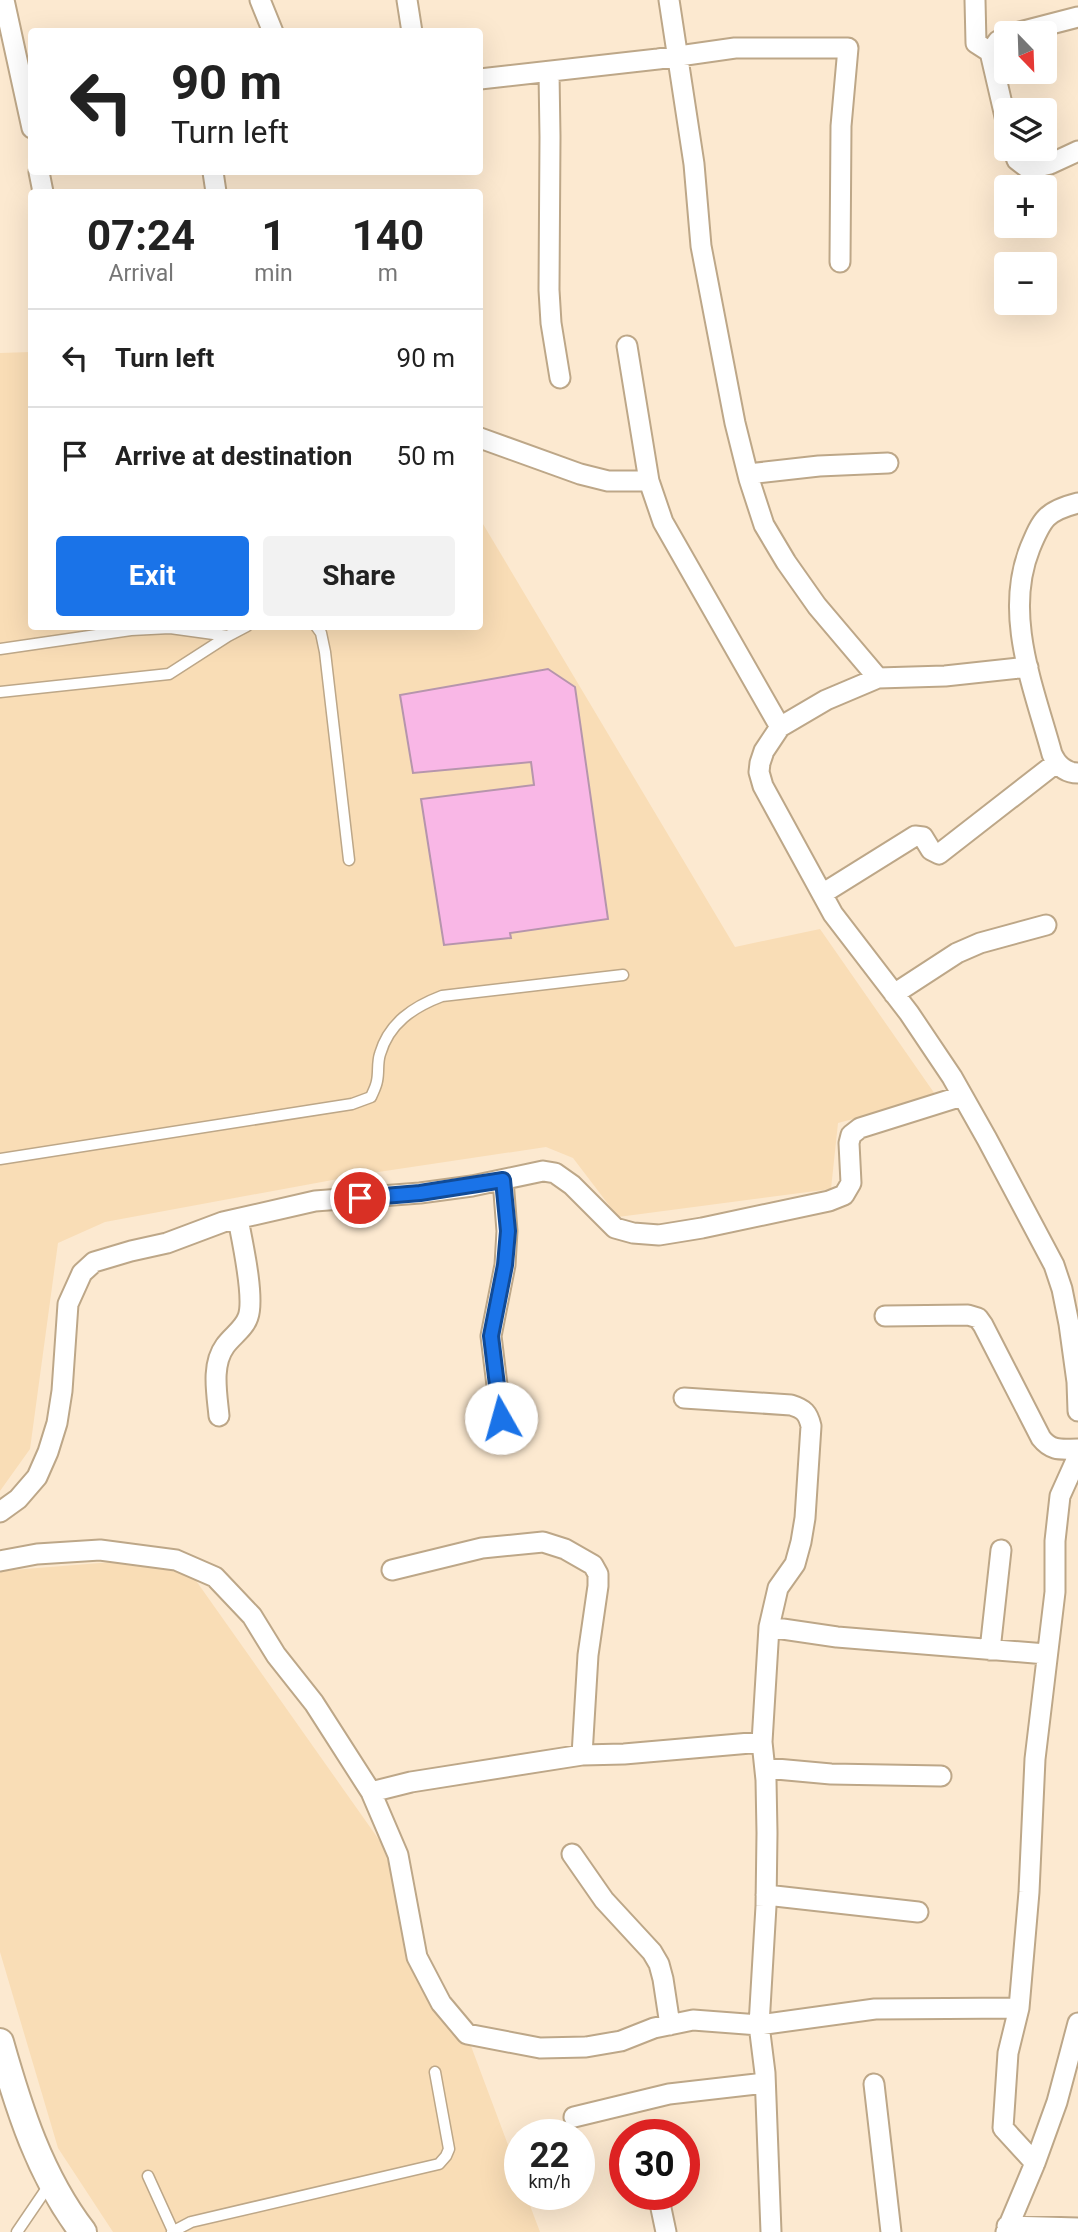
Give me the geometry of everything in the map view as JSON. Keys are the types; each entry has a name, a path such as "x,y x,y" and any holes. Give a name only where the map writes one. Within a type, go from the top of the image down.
{"main road":[{"path":"0,2042 17,2101 38,2154 51,2182 83,2232"}],"street":[{"path":"4,0 28,110"},
{"path":"260,0 271,28"},
{"path":"407,0 411,28"},
{"path":"669,0 694,164 701,246 735,423 748,474 764,525 786,562 817,606 878,678"},
{"path":"975,0 976,43 990,52 1001,98"},
{"path":"1057,22 1078,17"},
{"path":"990,52 994,46"},
{"path":"483,79 736,48 848,48 841,126 839,262"},
{"path":"549,72 549,290 551,323 560,378"},
{"path":"1057,161 1078,151"},
{"path":"1018,161 1029,169 1056,161"},
{"path":"627,346 649,481 663,522 780,727"},
{"path":"483,439 580,474 608,481 649,481"},
{"path":"748,474 819,466 888,463"},
{"path":"1078,503 1054,511 1044,520 1026,560 1020,588 1019,625 1028,667 1056,763 1068,772 1078,773"},
{"path":"1028,667 945,676 878,678 825,700 780,727 764,751 759,772 763,786 833,914 909,1013 962,1096 1054,1265 1069,1324 1078,1411"},
{"path":"822,894 915,836 923,837 931,850 939,854 1056,763"},
{"path":"894,994 957,953 980,943 1046,925"},
{"path":"0,1512 18,1499 37,1477 47,1452 57,1423 62,1391 68,1304 82,1273 94,1262 167,1243 238,1219 315,1201 420,1193 543,1171 555,1172 572,1185 615,1228 659,1235 714,1226 844,1195 851,1183 851,1135 860,1128 962,1096"},
{"path":"501,1418 491,1336 505,1265 508,1231 503,1180"},
{"path":"219,1416 217,1361 222,1350 242,1329 250,1307 238,1219"},
{"path":"885,1316 968,1315 978,1318 1041,1438 1048,1446 1057,1449 1078,1449"},
{"path":"684,1398 791,1405 803,1409 811,1426 801,1542 795,1563 778,1588 769,1627 762,1742 765,1768 766,1895 760,2025 771,2232"},
{"path":"1035,2163 1003,2128 1008,2053 1019,2008 1029,1892 1035,1759 1055,1592 1055,1541 1060,1496 1078,1456"},
{"path":"392,1570 481,1548 542,1542 565,1549 593,1565 598,1574 598,1586 587,1655 582,1755"},
{"path":"0,1561 37,1554 100,1550 176,1560 215,1577 252,1616 276,1655 314,1703 371,1792 398,1855 417,1956 441,2003 467,2034 540,2048 586,2047 621,2041 654,2028 693,2020 760,2025 875,2009 1019,2008"},
{"path":"990,1650 1001,1550"},
{"path":"769,1627 837,1637 1046,1654"},
{"path":"371,1792 411,1782 582,1755 762,1742"},
{"path":"765,1768 831,1774 942,1776"},
{"path":"572,1854 604,1900 652,1952 659,1964 670,2025"},
{"path":"766,1895 918,1912"},
{"path":"1078,2022 1057,2102 1007,2229 1078,2228"},
{"path":"574,2117 669,2094 765,2082"},
{"path":"874,2084 891,2232"},
{"path":"661,2210 666,2232"}],"lane":[{"path":"0,649 131,630"},
{"path":"184,630 228,636"},
{"path":"0,692 169,674 239,630"},
{"path":"319,630 325,652 349,860"},
{"path":"0,1159 352,1104 371,1097 377,1083 379,1056 387,1035 402,1017 423,1004 442,996 623,975"},
{"path":"148,2176 172,2231 191,2222 439,2164 449,2149 435,2072"},
{"path":"17,2232 51,2182"}],"shaded area":[{"path":"28,352 28,630 483,630 483,524 735,947 820,929 937,1097 838,1123 831,1189 618,1217 573,1158 546,1147 365,1174 105,1222 58,1243 30,1449 0,1491 0,353"},
{"path":"150,1559 192,1575 382,1844 404,1910 419,1986 468,2038 504,2134 504,2210 532,2210 540,2232 113,2232 58,2148 0,1952 0,1571"}],"building":[{"path":"548,669 575,687 608,919 510,933 511,938 444,945 421,799 534,785 531,762 413,773 400,695"}],"route":[{"path":"360,1198 420,1193 503,1180 508,1231 505,1265 491,1336 501,1418"}]}
